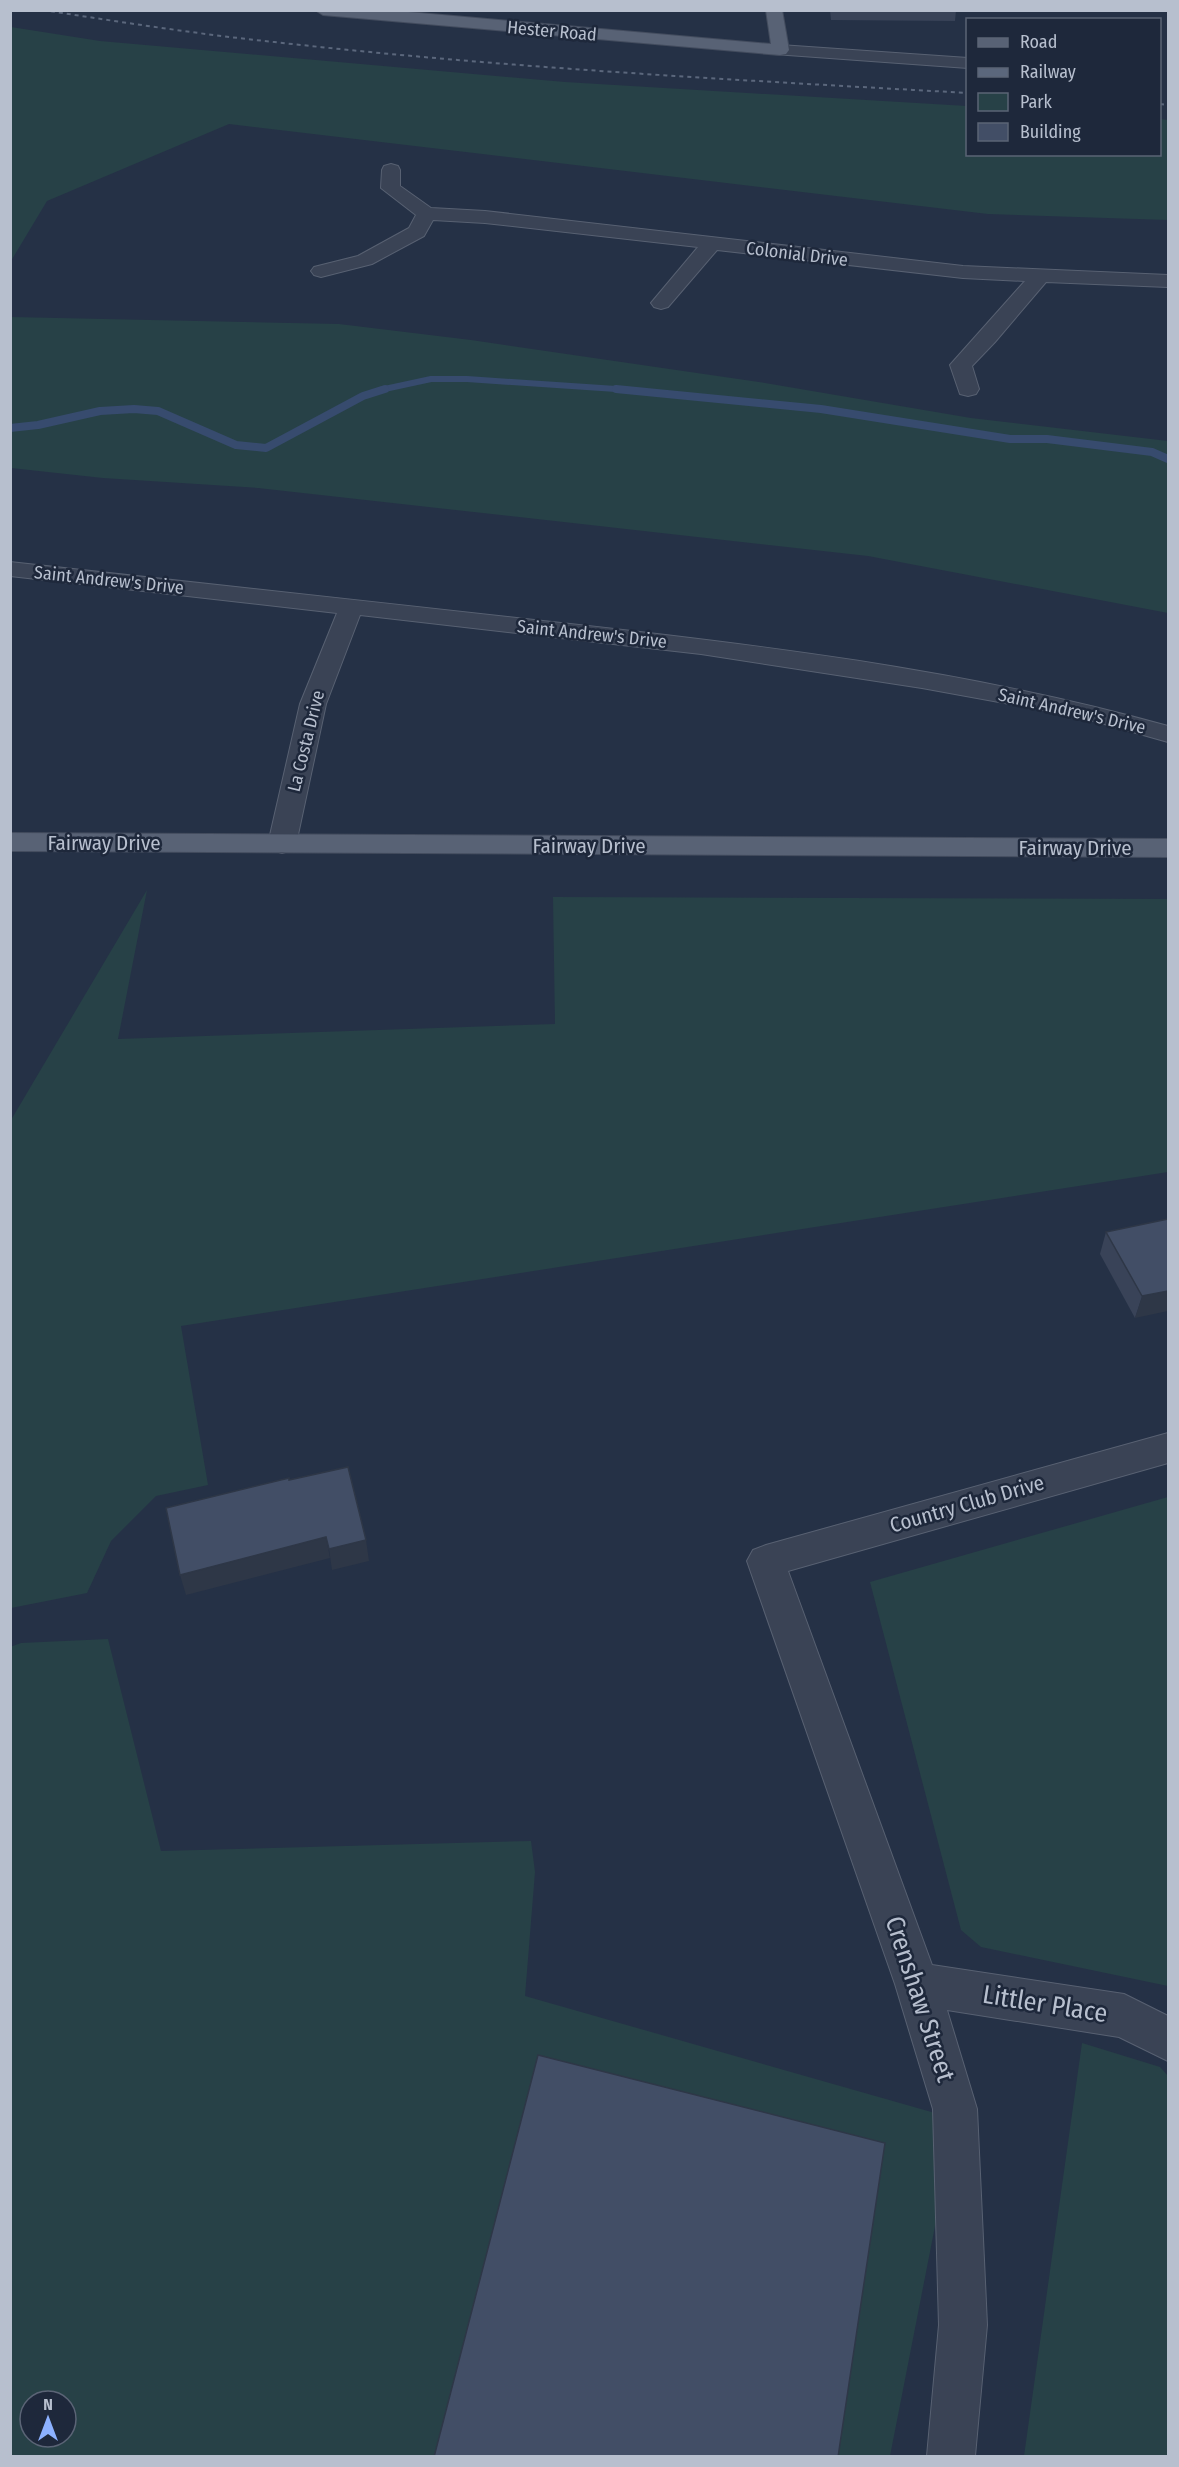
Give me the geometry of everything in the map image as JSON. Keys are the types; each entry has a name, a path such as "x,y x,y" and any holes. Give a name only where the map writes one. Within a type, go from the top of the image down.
{"main road":[{"name":"Hester Road","path":"323,10 780,50"},
{"path":"774,10 780,50"},
{"name":"Fairway Drive","path":"10,842 1168,848"}],"street":[{"name":"Hester Road","path":"780,50 966,63"},
{"path":"321,271 365,260 417,232 426,214 391,188 392,170"},
{"name":"Colonial Drive","path":"426,214 485,217 963,272 1168,281"},
{"path":"661,303 711,244"},
{"path":"968,389 961,365 1041,276"},
{"name":"Saint Andrew's Drive","path":"10,569 701,646 899,676 1079,709 1168,734"},
{"name":"La Costa Drive","path":"282,844 313,704 351,608"},
{"name":"Country Club Drive","path":"766,1561 1168,1448"},
{"name":"Crenshaw Street","path":"766,1561 917,1984 955,2109 963,2325 951,2457"},
{"name":"Littler Place","path":"917,1984 1124,2016 1168,2039"}],"green space":[{"path":"11,27 100,41 565,82 966,106 966,156 1161,156 1161,119 1168,120 1168,220 988,214 229,124 47,201 11,261"},
{"path":"11,317 339,324 471,340 765,383 971,418 1168,441 1168,613 868,556 258,488 103,478 11,468"},
{"path":"147,890 118,1039 555,1024 553,897 1168,899 1168,1172 181,1326 208,1485 156,1496 111,1541 87,1593 11,1608 11,1120"},
{"path":"1168,1497 1168,1986 981,1947 961,1930 870,1582"},
{"path":"108,1639 161,1851 531,1841 535,1872 525,1996 956,2119 890,2456 11,2456 10,1647 21,1643"},
{"path":"1082,2043 1160,2067 1168,2076 1168,2456 1024,2456"}],"building":[{"path":"1168,1219 1168,1291 1142,1296 1106,1232"},
{"path":"348,1467 366,1540 329,1549 326,1537 180,1575 166,1508 289,1478 289,1480"},
{"path":"538,2055 885,2143 838,2457 434,2457"}],"waterway":[{"path":"380,390 431,379 467,379 631,390"},
{"path":"10,428 38,425 100,411 134,409 158,411 236,445 266,448 363,396 385,389"},
{"path":"616,389 821,409 1010,439 1047,439 1152,452 1168,459"}],"railway":[{"path":"43,10 245,39 447,59 966,93"},
{"path":"1161,104 1168,105"}]}
